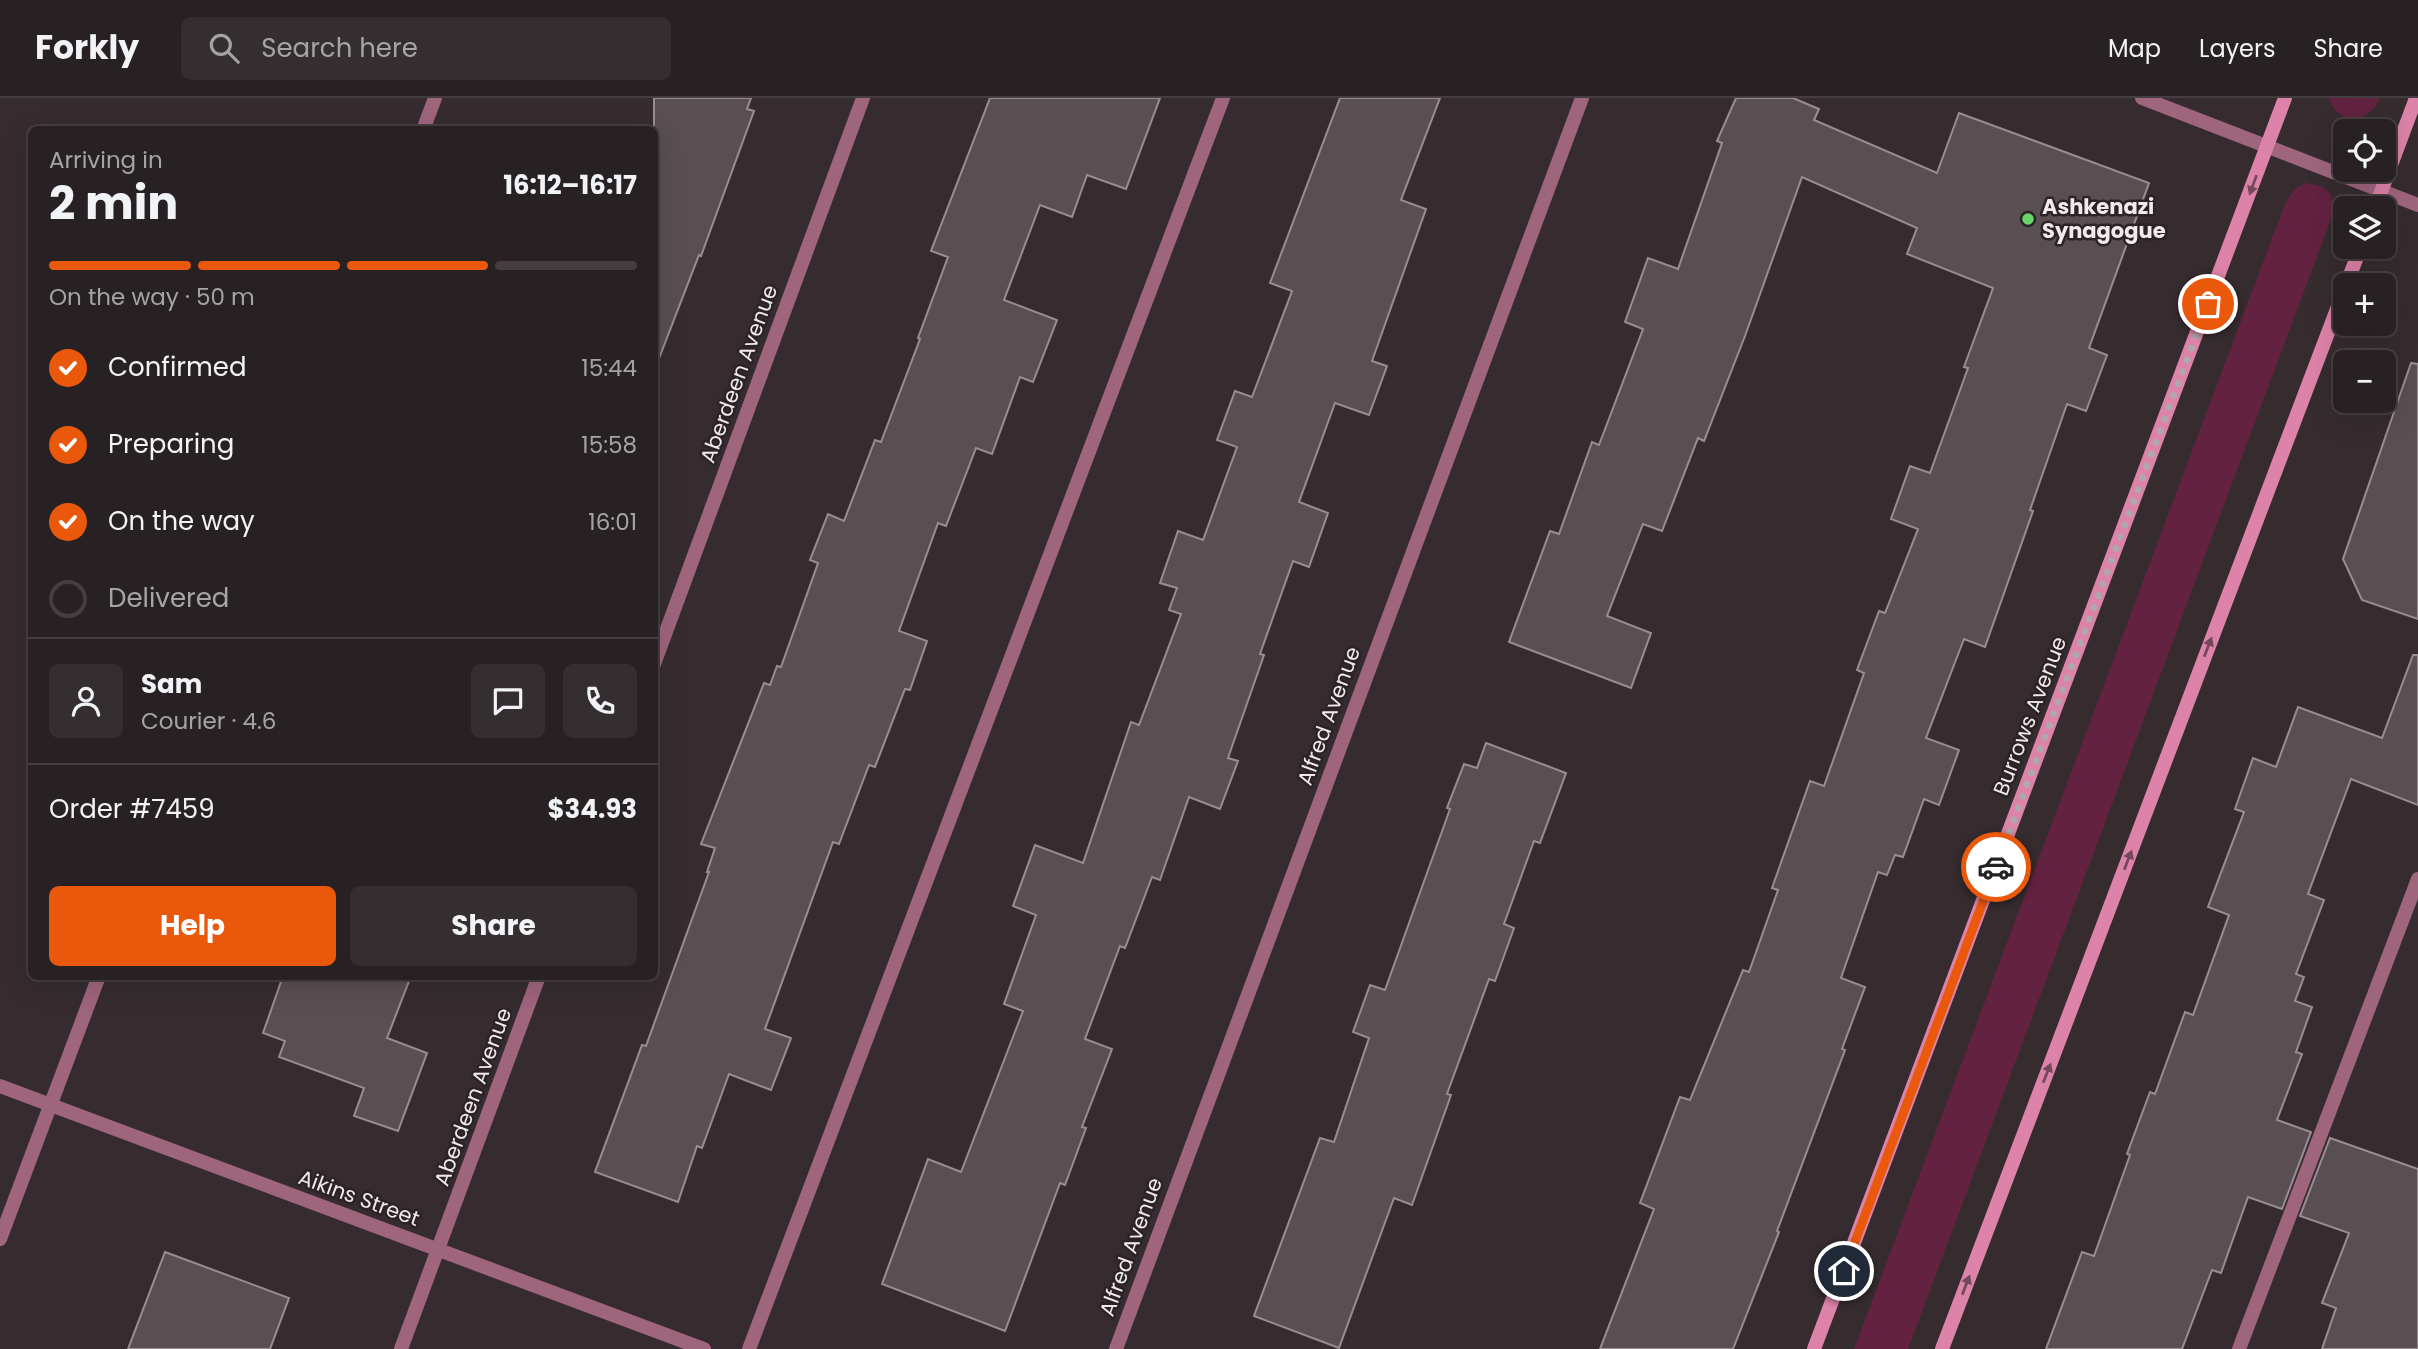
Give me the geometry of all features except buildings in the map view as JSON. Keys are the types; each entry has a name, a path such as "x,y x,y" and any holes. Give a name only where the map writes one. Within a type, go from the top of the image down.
{"street":[{"path":"424,126 435,98"},
{"name":"Aberdeen Avenue","path":"658,653 863,98"},
{"path":"749,1349 1223,98"},
{"name":"Alfred Avenue","path":"1116,1349 1582,98"},
{"path":"2142,98 2418,205"},
{"name":"Burrows Avenue","path":"1814,1349 2285,98"},
{"path":"2380,196 2416,98"},
{"path":"1942,1349 2333,318"},
{"path":"2239,1349 2418,879"},
{"path":"0,1238 97,980"},
{"name":"Aberdeen Avenue","path":"401,1349 538,980"},
{"name":"Aikins Street","path":"0,1086 704,1349"}],"shaded area":[{"path":"2329,98 2380,98 2369,113 2354,118 2339,113"},
{"path":"2305,183 2327,190 2333,205 2330,222 1908,1349 1854,1349 2285,204 2294,190"}],"way so far":[{"path":"1996,867 2208,304"}],"place":[{"name":"Ashkenazi Synagogue","path":"2028,219"}],"route":[{"path":"1844,1271 1996,867"}]}
